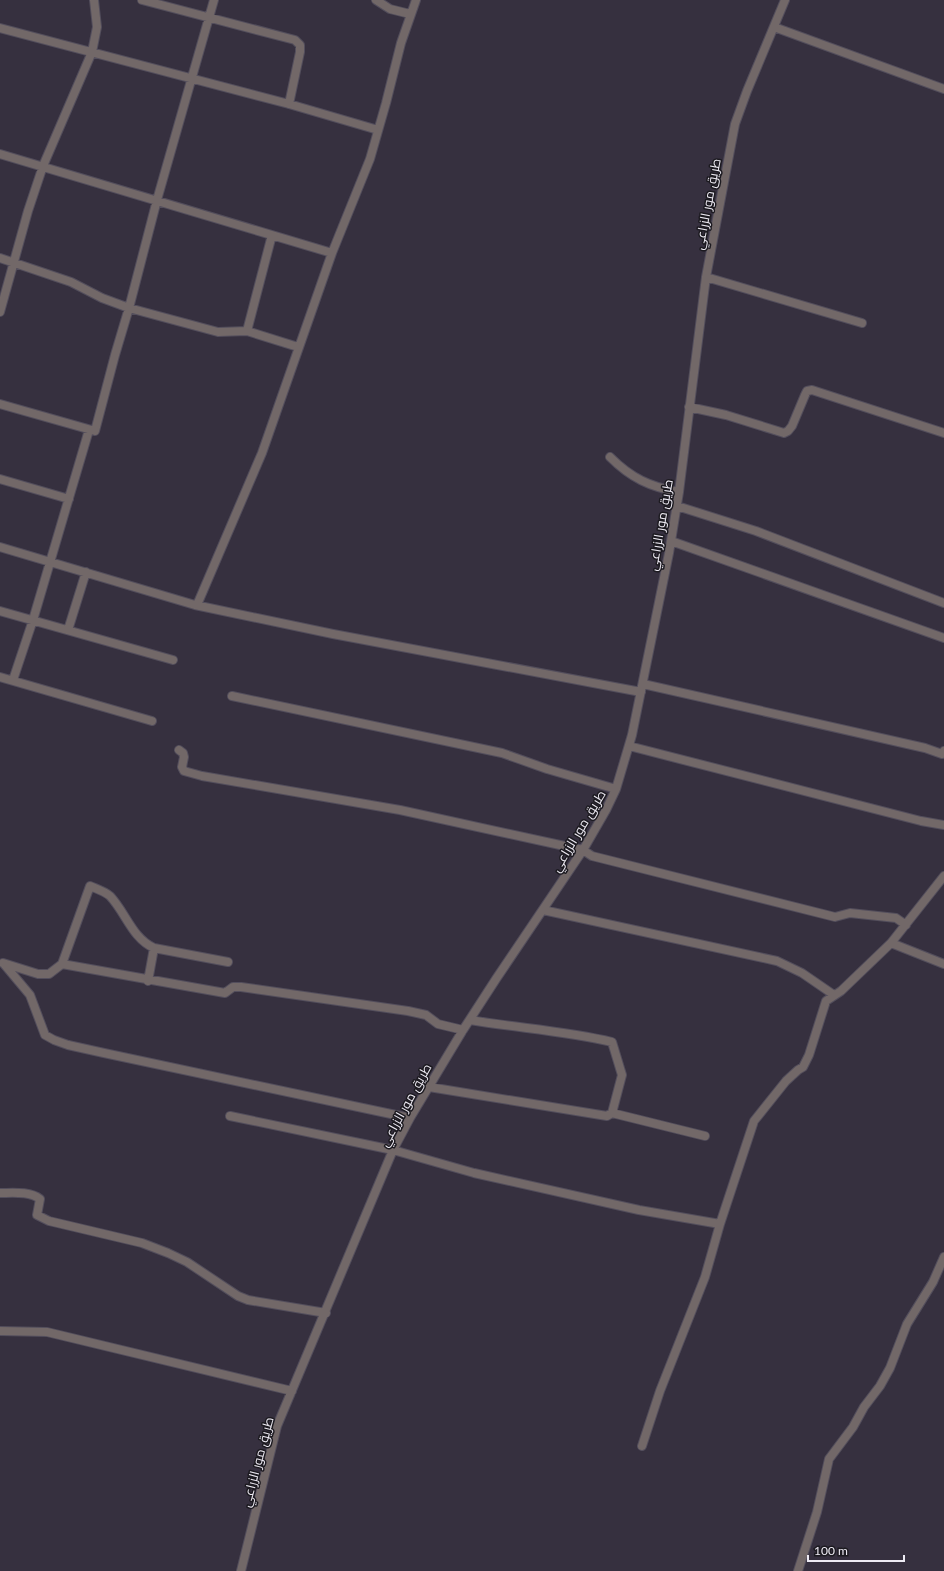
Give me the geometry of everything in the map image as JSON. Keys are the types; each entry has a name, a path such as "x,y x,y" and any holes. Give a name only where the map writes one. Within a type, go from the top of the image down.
{"street":[{"path":"0,312 28,211 43,166 92,52 97,28 94,0"},
{"path":"142,0 291,38 298,42 301,48 289,104"},
{"path":"0,404 95,431 157,200 214,0"},
{"path":"376,0 390,9 410,14"},
{"path":"197,605 262,453 332,253 368,164 410,14 416,0"},
{"name":"طريق مور الزراعي","path":"241,1571 278,1426 306,1354 326,1313 393,1150 410,1118 463,1030 583,850 616,789 629,746 642,688 671,541 679,492 706,277 735,124 742,102 785,0"},
{"path":"774,26 944,89"},
{"path":"0,28 289,104 378,130"},
{"path":"0,154 332,253"},
{"path":"247,332 272,235"},
{"path":"0,258 71,282 102,298 129,308 218,332 247,332 298,347"},
{"path":"706,277 862,323"},
{"path":"689,407 726,415 784,433 792,426 807,391 812,390 944,433"},
{"path":"13,680 33,620 89,430"},
{"path":"610,457 629,474 648,484 679,492"},
{"path":"0,479 69,499"},
{"path":"676,506 756,532 944,603"},
{"path":"671,541 944,638"},
{"path":"0,547 197,605 333,634 642,688 925,748 942,754 944,751"},
{"path":"68,630 86,572"},
{"path":"0,611 173,660"},
{"path":"0,676 152,721"},
{"path":"232,696 502,753 547,769 616,789"},
{"path":"629,746 921,821 944,825"},
{"path":"179,750 183,753 184,757 182,767 184,771 202,776 400,810 583,850 592,856 835,917 850,913 896,918 906,925"},
{"path":"642,1446 660,1391 705,1276 720,1224 754,1121 786,1081 803,1067 809,1055 824,1004 828,999 841,991 891,943 944,876"},
{"path":"2,963 38,974 49,974 62,964 90,886 110,897 133,931 148,945 154,948 228,962"},
{"path":"543,910 776,961 802,973 834,995"},
{"path":"891,943 944,964"},
{"path":"148,981 154,948"},
{"path":"2,963 30,995 45,1035 54,1040 68,1045 104,1053 410,1118"},
{"path":"62,964 148,981 225,993 233,988 241,987 408,1011 426,1015 438,1024 463,1030"},
{"path":"470,1020 543,1032 590,1037 612,1042 622,1075 612,1113"},
{"path":"429,1087 607,1116 612,1113 705,1136"},
{"path":"230,1116 393,1150 474,1173 638,1210 720,1224"},
{"path":"0,1193 25,1193 37,1197 40,1199 37,1215 49,1221 142,1243 168,1253 187,1262 238,1296 248,1300 326,1313"},
{"path":"798,1571 817,1512 829,1460 853,1427 864,1407 880,1386 890,1368 908,1324 933,1282 944,1257"},
{"path":"0,1331 47,1332 292,1391"}]}
